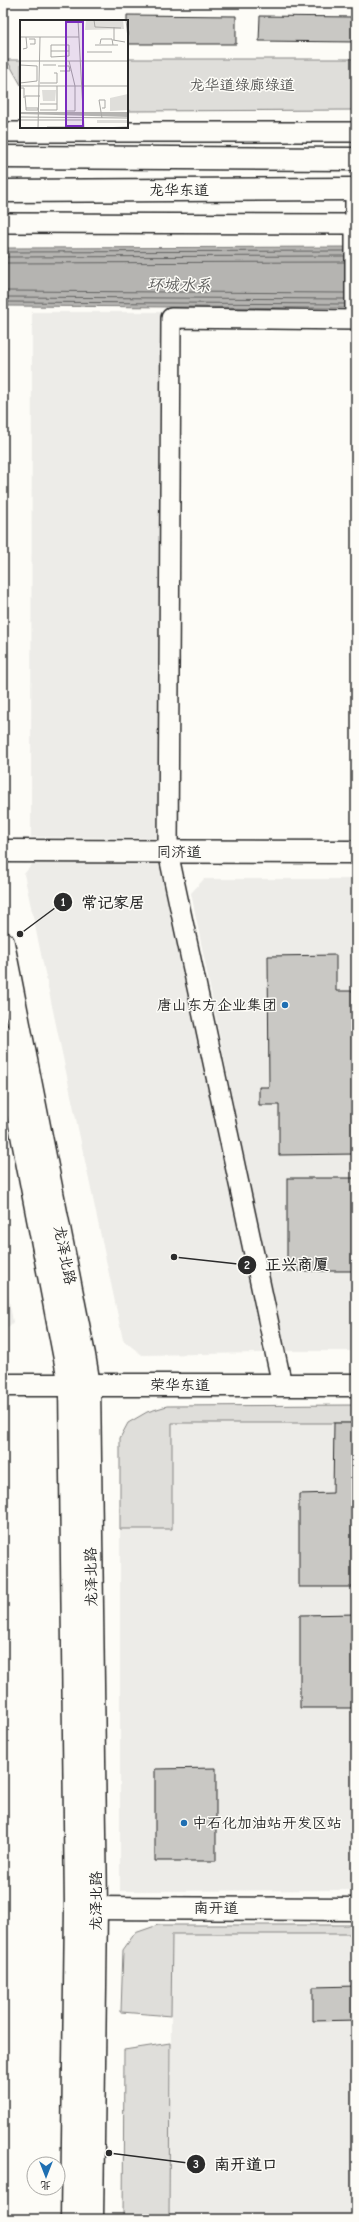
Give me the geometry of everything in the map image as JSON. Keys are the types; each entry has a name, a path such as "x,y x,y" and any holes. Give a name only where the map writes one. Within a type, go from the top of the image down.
{"main road":[{"path":"3,157 356,159"},
{"name":"龙华东道","path":"3,191 356,189"},
{"name":"同济道","path":"3,851 356,852"},
{"name":"龙泽北路","path":"3,943 84,1355 79,1385 92,2219"},
{"name":"龙泽北路","path":"3,1036 79,1385"},
{"name":"荣华东道","path":"3,1385 356,1384"},
{"name":"龙泽北路","path":"72,2219 86,1908"},
{"name":"南开道","path":"86,1908 356,1909"}],"street":[{"path":"3,132 356,132"},
{"path":"282,1385 168,852 171,318 355,320 356,189"},
{"path":"3,223 356,229"}],"shaded area":[{"path":"32,312 163,312 162,838 31,837"},
{"path":"35,861 162,863 263,1353 142,1355 123,1340 24,874"},
{"name":"唐山东方企业集团","path":"204,879 356,879 356,1351 283,1351 191,893"},
{"path":"3,1267 13,1322 3,1333"},
{"path":"172,1423 356,1423 356,1890 120,1891 120,1529 172,1529"},
{"path":"356,1933 356,2219 169,2219 172,1934"}],"green space":[{"name":"龙华道绿廊绿道","path":"128,59 356,59 356,110 128,111"},
{"path":"7,60 20,60 20,83"},
{"path":"356,1405 356,1423 172,1423 172,1529 120,1529 120,1438 128,1423 147,1412 167,1406"},
{"path":"158,1925 356,1925 356,1934 172,1934 171,2016 121,2012 123,1950 135,1933"},
{"path":"170,2043 169,2219 123,2219 124,2050"}],"water":[{"name":"环城水系","path":"356,247 356,308 3,306 3,248"}],"building":[{"path":"127,15 236,16 236,44 128,44"},
{"path":"260,16 356,17 356,42 259,41"},
{"path":"336,955 336,991 356,991 356,1154 279,1155 279,1105 259,1105 259,1087 269,1087 268,956"},
{"path":"287,1178 356,1178 356,1271 287,1271"},
{"path":"334,1423 356,1423 356,1587 299,1587 299,1494 333,1493"},
{"path":"356,1614 356,1708 300,1708 300,1615"},
{"path":"216,1768 216,1861 155,1861 155,1769"},
{"path":"356,1986 356,2020 313,2021 313,1987"}],"place":[{"name":"常记家居","path":"20,934"},
{"name":"唐山东方企业集团","path":"285,1005"},
{"name":"正兴商厦","path":"174,1257"},
{"name":"中石化加油站开发区站","path":"184,1823"},
{"name":"南开道口","path":"109,2153"}]}
